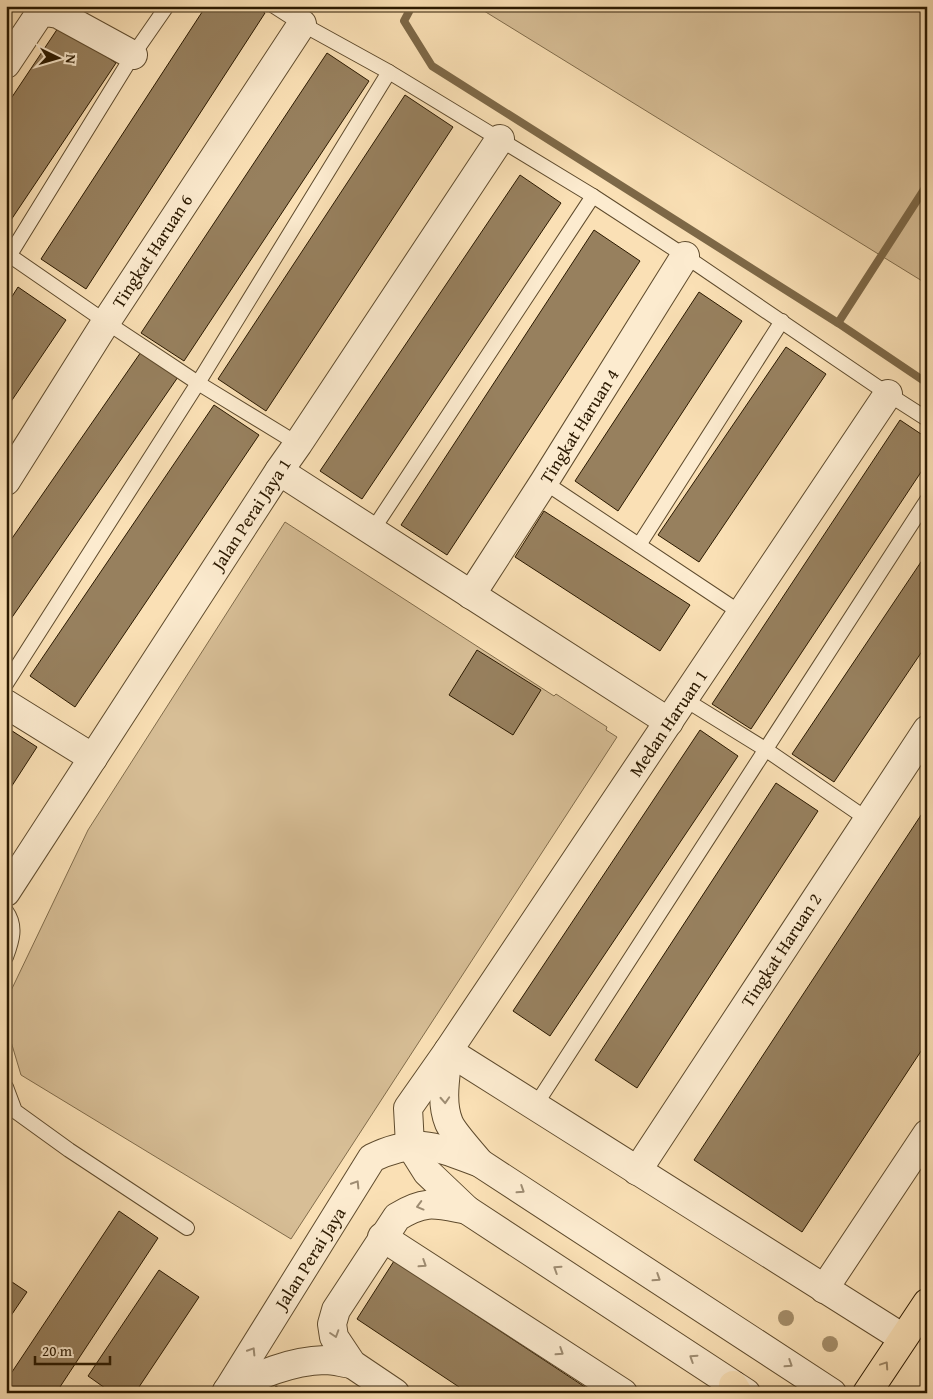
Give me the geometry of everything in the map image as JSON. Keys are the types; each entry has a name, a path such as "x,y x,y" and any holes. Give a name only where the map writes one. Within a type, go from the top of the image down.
{"highway":[{"path":"867,1393 927,1304"}],"street":[{"path":"6,64 38,16 46,12 58,14 133,54"},
{"name":"Tingkat Haruan 6","path":"6,481 106,322 302,24"},
{"name":"Jalan Perai Jaya 1","path":"6,892 279,471 500,139"},
{"name":"Tingkat Haruan 4","path":"471,595 685,256"},
{"name":"Medan Haruan 1","path":"408,1108 448,1052 888,394"},
{"path":"279,471 668,722"},
{"path":"6,704 93,758"},
{"name":"Tingkat Haruan 2","path":"637,1171 927,730"},
{"path":"448,1052 903,1338"},
{"name":"Medan Haruan 1","path":"448,1052 445,1107 449,1124 480,1163"},
{"path":"408,1108 410,1145 427,1172 467,1210 739,1390"},
{"name":"Jalan Perai Jaya","path":"226,1392 372,1158 408,1108"},
{"path":"824,1289 927,1134"},
{"path":"372,1158 389,1150 410,1145 435,1146 480,1163 832,1393"},
{"path":"395,1393 352,1364 334,1337 332,1324 336,1310 382,1237 397,1217 412,1208 430,1203 467,1210"},
{"path":"382,1237 623,1393"},
{"path":"226,1392 260,1374 292,1364 326,1360 352,1364"}],"lane":[{"path":"167,6 133,54 8,256 198,383 298,444"},
{"path":"274,6 302,24 389,72 593,196 927,419"},
{"path":"6,684 198,383 389,72"},
{"path":"372,531 593,196"},
{"path":"639,545 782,321"},
{"path":"544,482 741,613"},
{"path":"535,1106 927,500"},
{"path":"684,699 765,749 867,819"},
{"path":"6,911 11,918 13,937 6,958"},
{"path":"6,1087 15,1111 187,1228"}],"shaded area":[{"path":"476,6 927,6 927,284"},
{"path":"285,522 554,696 556,694 607,727 606,730 617,737 291,1239 21,1075 6,1025 6,1001 88,830"}],"building":[{"path":"206,6 254,6 265,13 86,289 41,259"},
{"path":"60,25 116,63 9,223 6,221 6,106"},
{"path":"327,53 369,81 184,361 141,333"},
{"path":"405,95 453,127 266,411 218,379"},
{"path":"520,175 561,203 362,499 320,471"},
{"path":"594,230 640,261 447,555 401,525"},
{"path":"18,287 66,320 6,409 6,306"},
{"path":"699,292 742,321 618,511 575,481"},
{"path":"786,347 826,374 699,562 658,535"},
{"path":"141,352 178,377 6,626 6,547"},
{"path":"214,405 259,435 75,707 30,676"},
{"path":"900,420 927,438 927,463 751,729 712,704"},
{"path":"544,511 690,605 660,651 515,557"},
{"path":"927,553 927,644 834,782 792,754"},
{"path":"477,650 541,690 513,735 449,695"},
{"path":"6,727 37,747 6,795"},
{"path":"700,730 738,756 550,1036 513,1011"},
{"path":"776,783 818,811 637,1088 595,1060"},
{"path":"927,806 927,1042 802,1232 694,1160"},
{"path":"119,1211 158,1238 56,1393 6,1393 6,1381"},
{"path":"394,1261 594,1393 468,1393 357,1319"},
{"path":"159,1270 199,1297 135,1393 112,1393 88,1376"},
{"path":"6,1278 27,1292 6,1323"},
{"path":"276,1386 286,1393 272,1393"}],"waterway":[{"path":"412,6 404,21 432,66 838,323 927,383"},
{"path":"838,323 927,185"}]}
